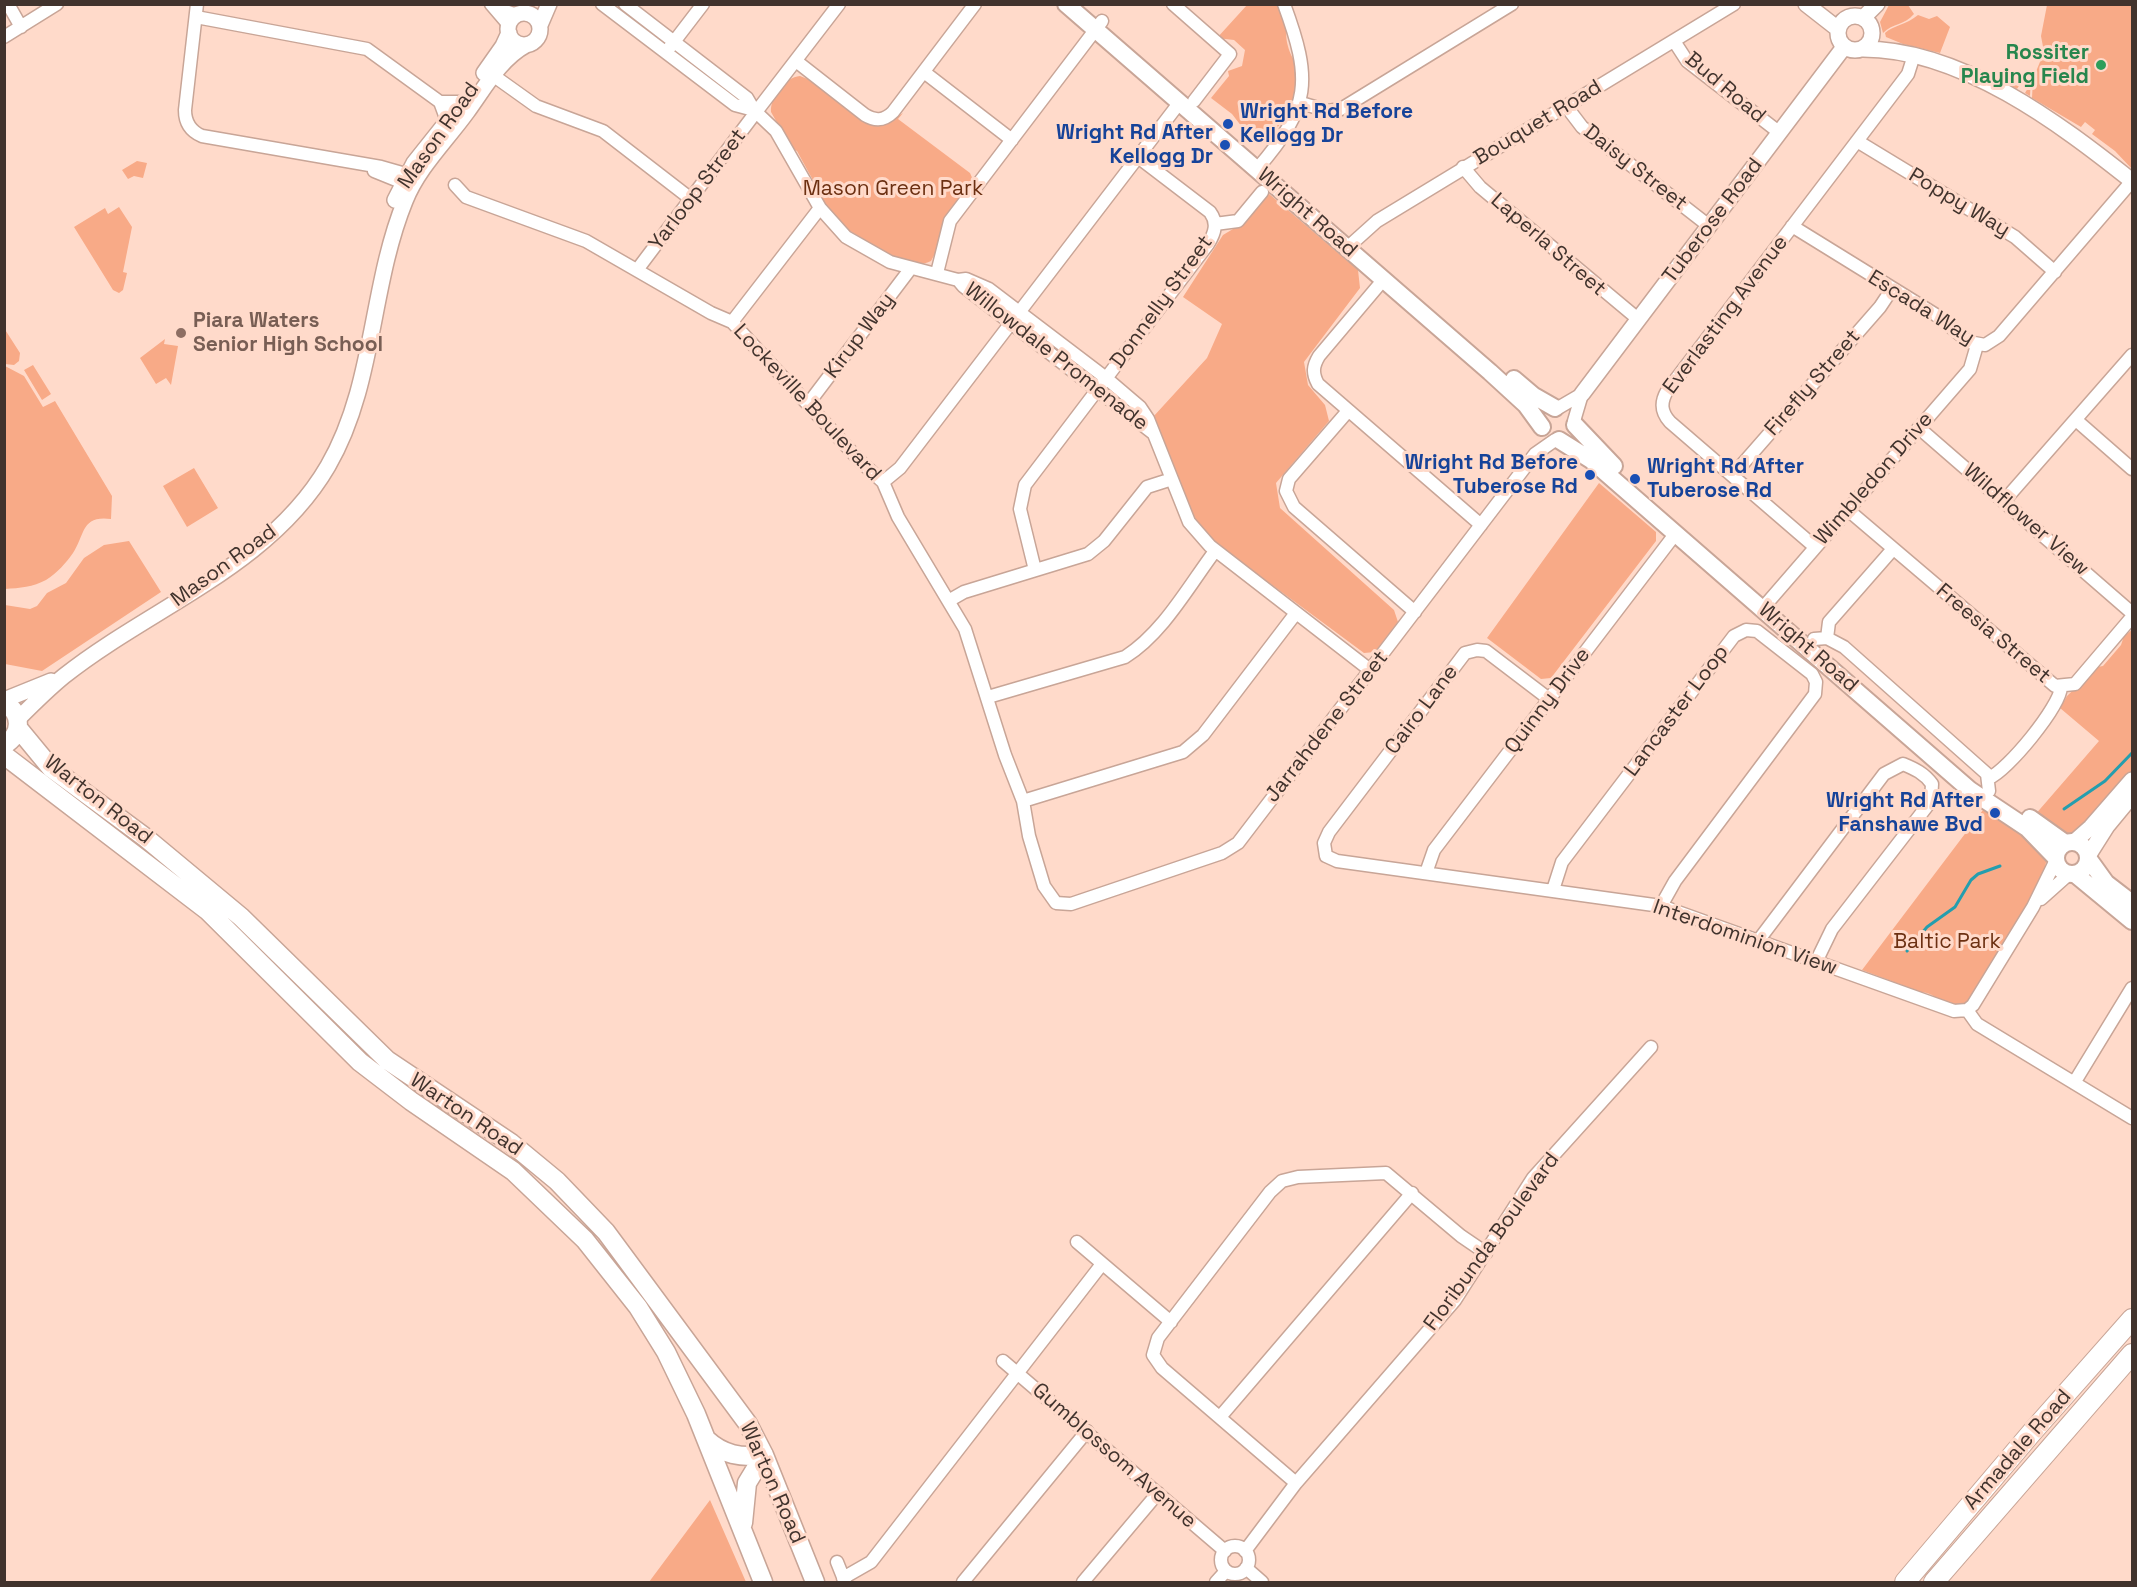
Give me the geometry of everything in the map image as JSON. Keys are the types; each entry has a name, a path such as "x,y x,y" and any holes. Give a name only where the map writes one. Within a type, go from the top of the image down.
{"highway":[{"name":"Armadale Road","path":"1905,1582 2033,1431 2133,1319"},
{"name":"Armadale Road","path":"1934,1582 2133,1354"}],"main road":[{"name":"Wright Road","path":"1066,4 1099,25 1350,244 1529,392 1557,408"},
{"name":"Wright Road","path":"1083,4 1099,25"},
{"name":"Wright Road","path":"1350,244 1384,279 1519,398 1550,434 1592,460 1676,533 1765,605 1820,639 1989,784 2070,843"},
{"path":"1557,408 1569,412 1575,423 1568,437 1550,434 1544,417 1557,408"},
{"name":"Wright Road","path":"1575,423 1610,463 1765,605 1970,790 2027,828 2056,859"},
{"name":"Warton Road","path":"4,702 14,710 18,723 51,768 146,838 241,917 337,1013 401,1072 511,1143 581,1205 606,1233 748,1424 764,1455 815,1582"},
{"path":"4,745 15,736 18,723"},
{"name":"Warton Road","path":"4,755 208,911 323,1026 383,1081 513,1171 585,1240 610,1269 653,1329 684,1387 763,1582"},
{"path":"2133,903 2106,883 2083,846 2070,843 2060,848 2056,859 2060,869 2091,884 2133,921"},
{"path":"2072,874 2084,869 2088,857"},
{"path":"323,1026 337,1013"},
{"path":"706,1439 724,1453 746,1457 764,1455"},
{"path":"743,1532 747,1483 764,1455"}],"street":[{"path":"8,4 21,27"},
{"path":"4,37 57,4"},
{"path":"540,25 549,4"},
{"name":"Willowdale Promenade","path":"602,4 735,105 755,111"},
{"name":"Willowdale Promenade","path":"625,4 747,98 755,111 776,131 820,208 846,237 862,249 890,262 958,280 976,282 1098,388 1154,433"},
{"path":"666,53 703,4"},
{"name":"Yarloop Street","path":"637,270 755,111 839,4"},
{"path":"796,61 865,115 877,119 888,117 975,4"},
{"path":"883,482 900,468 1138,157 1230,54 1173,4"},
{"path":"1300,103 1328,111 1341,108 1512,4"},
{"name":"Bouquet Road","path":"1350,244 1371,224 1734,4"},
{"path":"1807,4 1842,24"},
{"path":"1863,18 1877,4"},
{"path":"1260,166 1278,143 1300,103 1304,80 1302,62 1285,5"},
{"path":"494,6 520,18 536,18 540,25"},
{"path":"410,180 359,165 202,136 192,130 187,122 185,110 197,11 367,49 441,102 461,102"},
{"path":"1863,49 1872,35 1870,25 1863,18 1854,16 1842,24 1838,39 1844,47 1853,51 1863,49 1908,53"},
{"path":"520,18 517,43 526,45"},
{"name":"Mason Road","path":"4,702 65,675 253,549 302,503 328,466 352,412 390,248 410,180 447,121 497,55 520,18"},
{"name":"Mason Road","path":"410,180 509,57 537,38 540,25"},
{"path":"937,273 950,221 1099,25"},
{"path":"1872,35 1908,53 1959,71 2053,122 2133,182"},
{"name":"Bud Road","path":"1674,41 1687,61 1780,133"},
{"name":"Tuberose Road","path":"1575,423 1582,394 1844,47"},
{"name":"Everlasting Avenue","path":"1815,548 1665,417 1662,410 1663,398 1908,74 1908,53"},
{"path":"924,72 1012,140"},
{"path":"494,76 536,106 603,131 691,199"},
{"path":"441,102 447,121"},
{"name":"Daisy Street","path":"1566,106 1582,127 1709,226"},
{"name":"Poppy Way","path":"1857,141 2015,237 2055,272"},
{"name":"Donnelly Street","path":"1035,570 1022,517 1022,494 1031,475 1208,244 1215,224 1210,212 1138,157"},
{"name":"Laperla Street","path":"1463,167 1470,178 1552,250 1638,319"},
{"name":"Escada Way","path":"1792,226 1936,315 1969,342 1977,345 1995,340 2133,182"},
{"name":"Lockeville Boulevard","path":"455,185 466,197 572,235 711,313 732,322 883,482 898,517 950,600 972,645 1008,764 1023,801 1044,886 1053,901"},
{"name":"Donnelly Street","path":"1215,224 1238,221 1262,192"},
{"path":"732,322 820,208"},
{"name":"Kirup Way","path":"808,404 911,268"},
{"path":"1384,279 1315,363 1314,375 1318,384 1348,411 1481,525"},
{"name":"Firefly Street","path":"1733,476 1880,307 1892,289"},
{"name":"Willowdale Promenade","path":"1016,317 1106,378 1140,407 1154,433 1189,522 1215,551 1370,670"},
{"name":"Wimbledon Drive","path":"1765,605 1970,369 1977,345"},
{"path":"2004,501 2133,355"},
{"name":"Tuberose Road","path":"1557,408 1582,394"},
{"path":"1348,411 1289,479 1288,497 1294,507 1415,612"},
{"path":"2076,420 2133,469"},
{"name":"Wildflower View","path":"1919,428 2133,615"},
{"name":"Jarrahdene Street","path":"1053,901 1071,904 1222,854 1233,847 1550,434"},
{"path":"950,600 964,592 1088,554 1104,541 1147,487 1172,479"},
{"name":"Freesia Street","path":"1848,510 2048,683 2061,687 2079,680 2133,615"},
{"name":"Quinny Drive","path":"1426,873 1434,850 1676,533"},
{"path":"1820,639 1829,622 1893,549"},
{"path":"988,697 1125,657 1148,639 1215,551"},
{"path":"1023,801 1174,757 1189,748 1203,735 1296,613"},
{"name":"Lancaster Loop","path":"1552,890 1562,862 1734,636 1746,630 1757,632 1812,674 1816,682 1815,694 1674,881 1662,906"},
{"name":"Cairo Lane","path":"1324,851 1324,843 1329,832 1465,653 1477,650 1486,651 1549,699"},
{"name":"Mason Road","path":"18,723 65,675"},
{"path":"1989,784 2057,703 2061,687"},
{"path":"1758,941 1884,774 1903,764 1912,767 1922,773 1932,784 1931,801 1832,929 1816,962"},
{"path":"2070,843 2091,827 2133,780"},
{"path":"2088,857 2107,826 2133,795"},
{"name":"Interdominion View","path":"1324,851 1329,858 1337,861 1662,906 1954,1011 1967,1010"},
{"path":"2056,859 2033,907 1973,1005 1967,1010 1977,1024 2133,1118"},
{"path":"2033,907 2072,874"},
{"path":"2074,1083 2133,988"},
{"name":"Floribunda Boulevard","path":"1245,1551 1296,1483 1443,1315 1486,1253 1533,1178 1651,1047"},
{"path":"1296,1483 1156,1361 1154,1346 1270,1192 1282,1181 1298,1177 1386,1173 1461,1236 1486,1253"},
{"path":"1220,1418 1412,1193"},
{"path":"1077,1242 1171,1322"},
{"path":"837,1562 844,1580 871,1562 1102,1264"},
{"name":"Gumblossom Avenue","path":"1003,1361 1225,1551"},
{"path":"963,1582 1087,1431"},
{"path":"1083,1582 1158,1493"},
{"path":"1237,1546 1245,1551 1249,1560 1246,1568 1234,1574 1226,1571 1221,1563 1225,1551 1237,1546"},
{"path":"1246,1568 1262,1582"},
{"path":"1216,1582 1226,1571"}],"green space":[{"path":"1247,5 1278,5 1287,30 1286,38 1289,49 1298,65 1294,107 1272,134 1259,138 1242,127 1232,114 1211,98 1229,76 1228,71 1242,66 1245,50 1234,40 1217,38"},
{"path":"1889,5 1908,5 1914,14 1883,33 1880,22"},
{"path":"2047,5 2132,5 2132,169 2115,151 2092,134 2095,130 2085,122 2081,127 2032,98 2033,79 2044,52 2041,36"},
{"path":"1918,15 1929,19 1937,16 1950,27 1940,53 1903,44 1886,37 1885,33 1889,30"},
{"path":"2005,71 2003,77 2015,82 2018,76 2031,77 2031,83 2023,79 2017,89 1993,76 1997,72"},
{"name":"Mason Green Park","path":"800,76 810,80 871,125 884,125 903,113 898,119 970,173 974,182 931,261 915,264 889,257 866,246 865,240 837,223 814,189 815,184 797,151 792,149 771,112 773,100 784,84"},
{"path":"2031,84 2030,96 2025,93"},
{"path":"137,161 147,163 143,178 134,176 128,179 122,170"},
{"path":"1268,193 1358,270 1360,288 1304,362 1308,385 1325,405 1329,421 1276,483 1280,508 1394,610 1398,622 1375,652 1364,653 1218,545 1192,516 1153,417 1207,358 1222,324 1183,297 1223,235 1248,220"},
{"path":"119,207 132,227 123,272 127,273 123,290 119,293 113,290 74,227 105,208 108,214"},
{"path":"4,328 20,353 19,361 14,365 5,364"},
{"path":"165,339 164,344 178,346 171,385 166,378 156,384 140,358"},
{"path":"33,365 51,394 42,400 24,370"},
{"path":"5,366 24,376 43,407 55,401 112,496 111,519 94,520 89,523 73,553 54,574 36,584 5,589"},
{"path":"194,468 218,508 187,527 163,486"},
{"path":"1599,483 1656,532 1656,541 1551,678 1541,679 1487,638"},
{"path":"129,541 161,592 42,671 5,664 5,605 30,609 37,606 47,593 66,583 84,558 104,545"},
{"path":"2132,630 2132,776 2069,838 2034,816 2099,741 2060,708 2067,696 2097,667 2103,666 2121,645 2124,636"},
{"name":"Baltic Park","path":"1986,806 2024,830 2046,857 2038,887 2027,908 1967,1003 1956,1006 1941,1003 1929,994 1914,993 1907,987 1862,970"},
{"path":"710,1500 746,1582 649,1582"}],"waterway":[{"path":"2064,809 2105,781 2132,753"},
{"path":"1907,951 1927,927 1955,907 1971,880 1978,874 2000,866"}],"place":[{"name":"Rossiter Playing Field","path":"2101,65"},
{"name":"Wright Rd Before Kellogg Dr","path":"1228,124"},
{"name":"Wright Rd After Kellogg Dr","path":"1225,145"},
{"name":"Piara Waters Senior High School","path":"181,333"},
{"name":"Wright Rd Before Tuberose Rd","path":"1590,475"},
{"name":"Wright Rd After Tuberose Rd","path":"1635,479"},
{"name":"Wright Rd After Fanshawe Bvd","path":"1995,813"}]}
